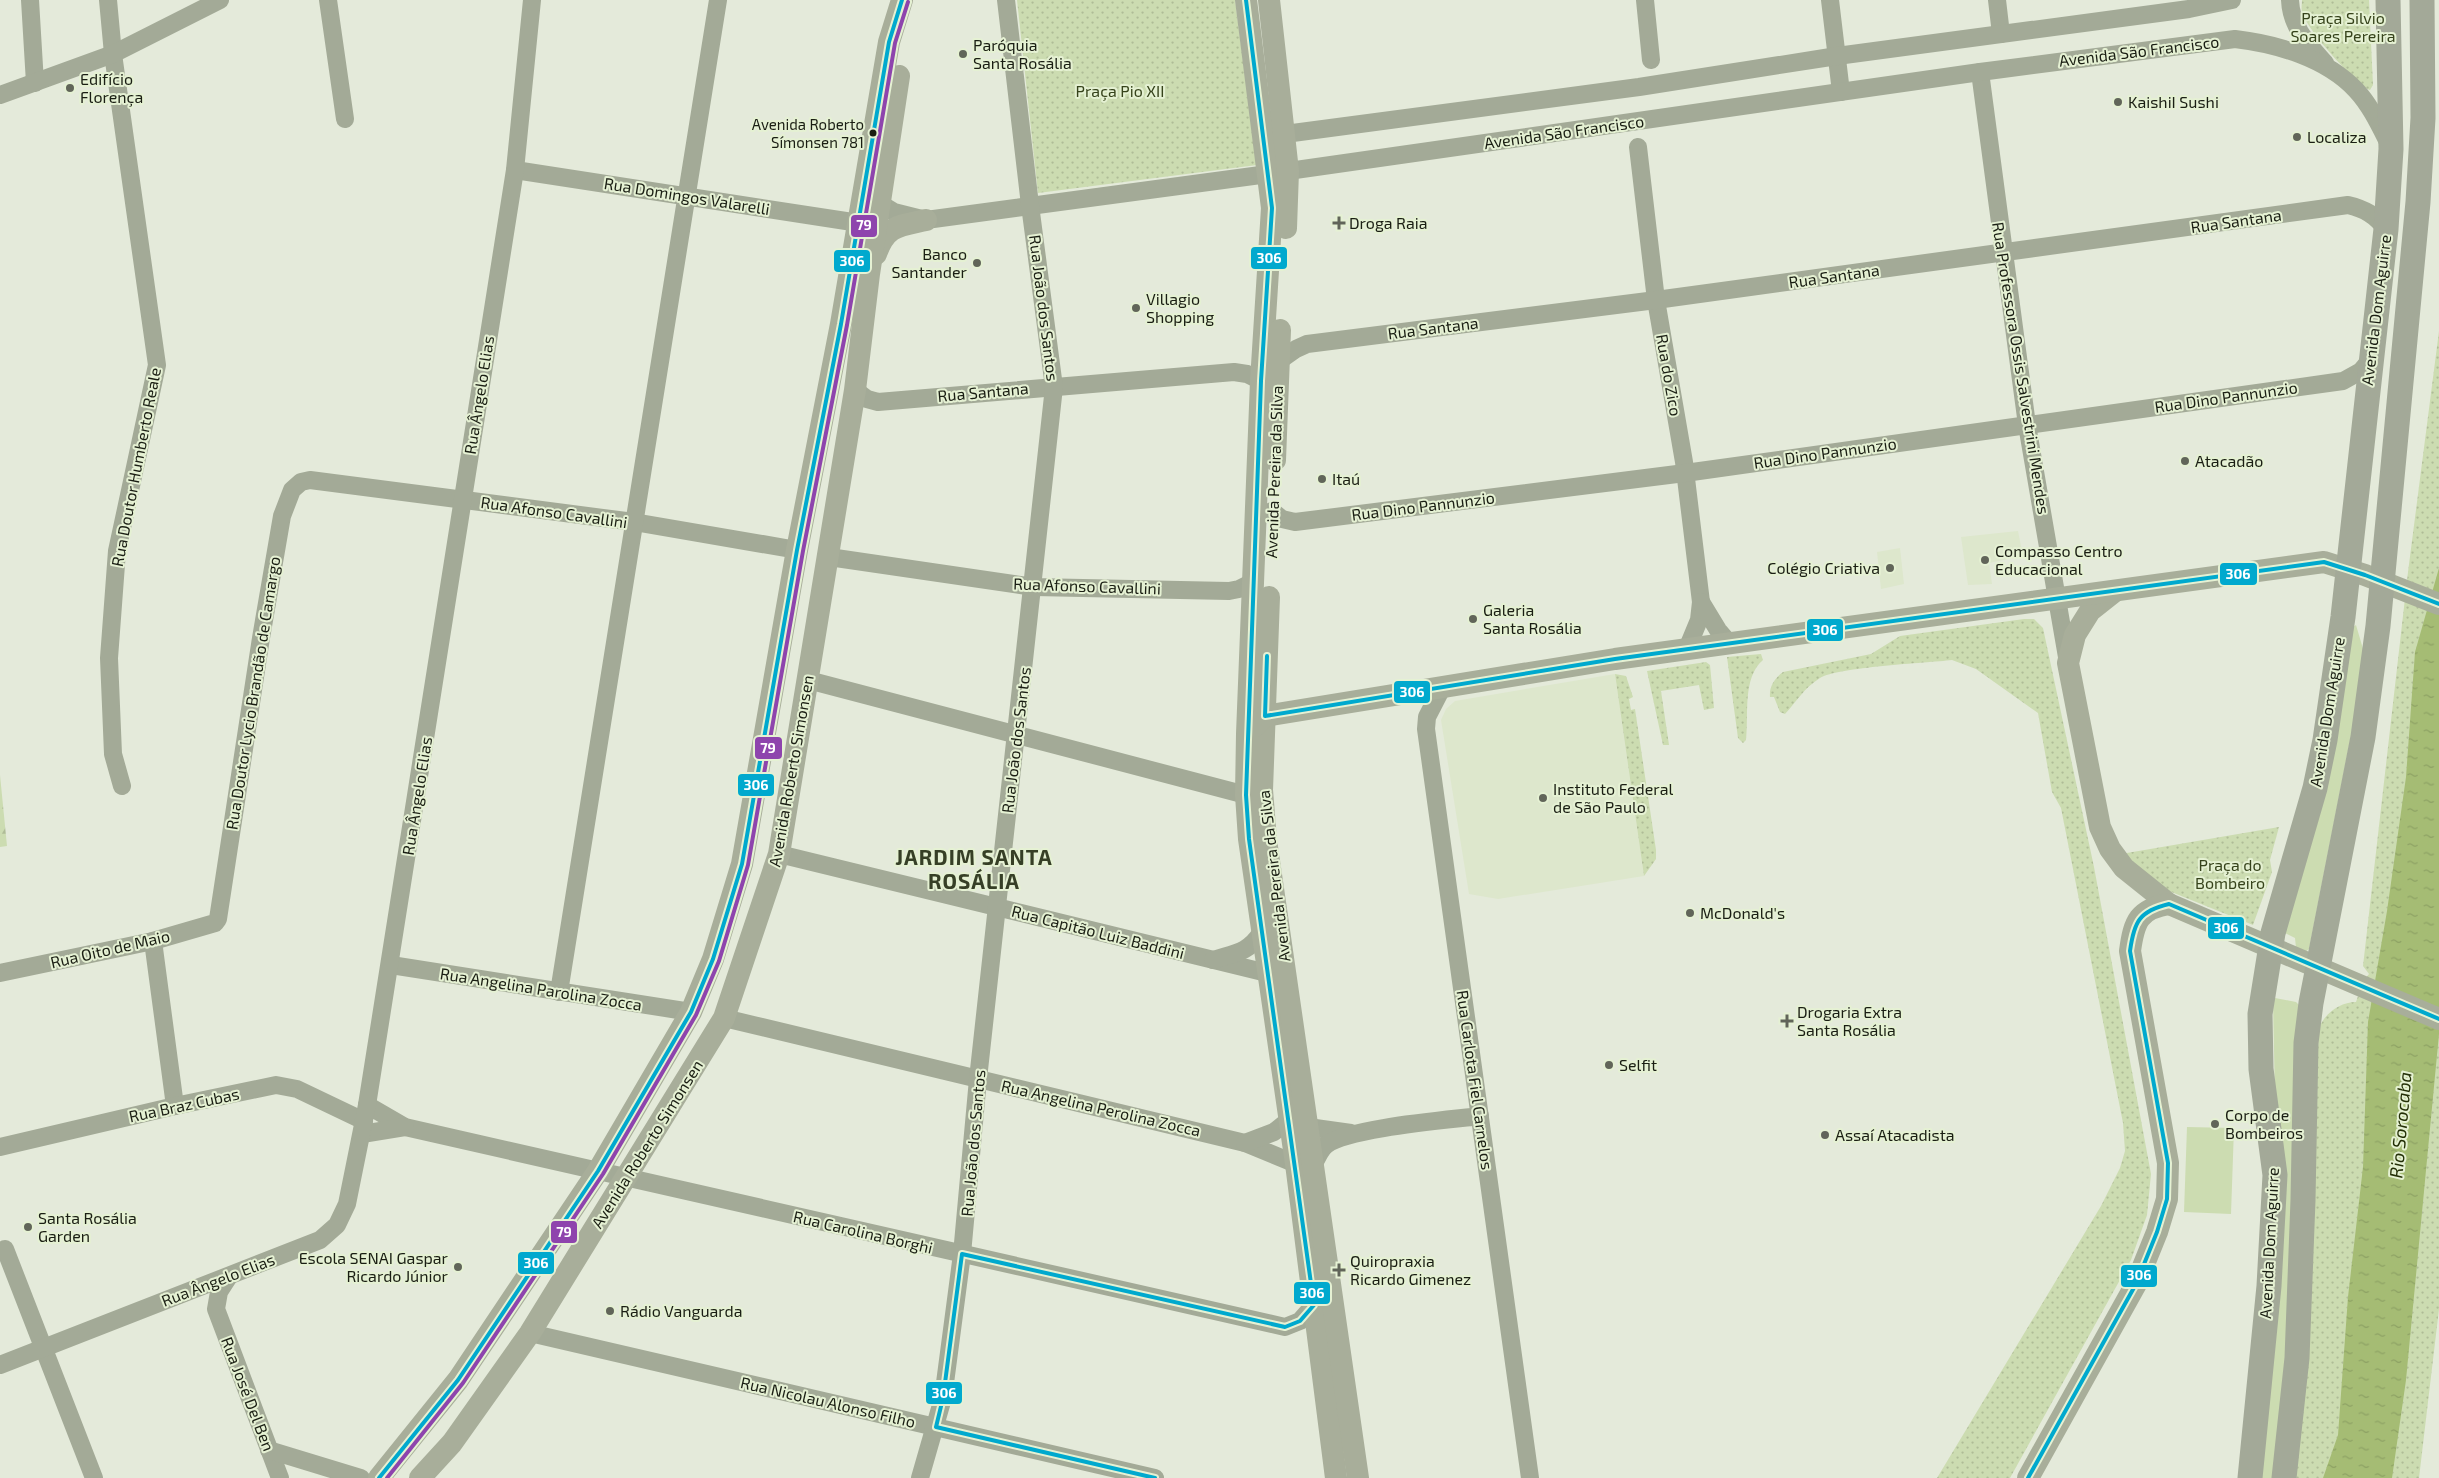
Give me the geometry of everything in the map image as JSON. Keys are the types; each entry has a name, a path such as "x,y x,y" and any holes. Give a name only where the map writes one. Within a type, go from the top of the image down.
{"highway":[{"name":"Avenida Dom Aguirre","path":"2250,1478 2269,1286 2275,1175 2261,1069 2260,1014 2270,948 2315,788 2326,740 2348,569 2386,229 2392,149 2388,0"},
{"name":"Avenida Dom Aguirre","path":"2284,1478 2297,1358 2306,1043 2311,1004 2327,971 2363,737 2391,585 2423,118 2422,0"}],"main road":[{"name":"Avenida Roberto Simonsen","path":"379,1478 458,1380 598,1170 691,1012 713,959 742,864 797,550 841,324 887,55 903,0"},
{"name":"Avenida Roberto Simonsen","path":"420,1478 452,1443 530,1334 724,1018 779,854 855,390 879,203 904,44 903,0"},
{"name":"Avenida Pereira da Silva","path":"1246,0 1278,173 1279,361 1262,790 1266,840 1299,1123 1358,1478"},
{"name":"Avenida Pereira da Silva","path":"1269,0 1285,134 1272,208 1261,381 1246,795 1249,839 1267,973 1299,1123"},
{"path":"879,203 874,194 874,188 888,97 887,55"},
{"path":"869,274 885,234 892,228 926,220"},
{"path":"859,223 864,224 868,229 869,274"},
{"path":"841,324 843,370 855,390"},
{"path":"1248,734 1265,716 1443,686 1687,649 2324,562 2348,569 2439,604"},
{"name":"Rua Professora Ossis Salvestrini Mendes","path":"2116,591 2090,611 2074,635 2068,663 2100,827 2110,848 2124,868 2169,904"},
{"path":"2028,1478 2136,1284 2157,1232 2167,1199 2168,1164 2130,951 2132,932 2140,916 2152,907 2169,904 2439,1019"},
{"name":"Avenida Pereira da Silva","path":"1305,1164 1314,1305 1336,1478"}],"street":[{"path":"30,0 35,82"},
{"name":"Rua Doutor Humberto Reale","path":"108,0 113,54 157,365 117,551 109,658 113,754 122,786"},
{"path":"0,95 113,54 220,0"},
{"path":"328,0 345,119"},
{"name":"Rua Ângelo Elias","path":"0,1364 228,1278 320,1240 337,1225 347,1204 364,1120 391,965 462,500 515,170 532,0"},
{"path":"559,992 718,0"},
{"name":"Rua João dos Santos","path":"920,1478 943,1398 962,1254 978,1079 1034,587 1054,387 1006,0"},
{"path":"1645,0 1651,60 1665,83"},
{"path":"1830,0 1841,92"},
{"path":"1997,0 2001,34"},
{"path":"1285,134 1639,87 1837,56 2001,34 2166,5 2232,0"},
{"path":"2290,0 2293,20 2304,39 2333,71"},
{"name":"Avenida São Francisco","path":"1278,173 1980,72 2235,39 2262,42 2286,50 2333,71 2346,81 2366,102 2392,149"},
{"path":"1639,87 1651,60"},
{"name":"Rua Professora Ossis Salvestrini Mendes","path":"1980,72 2027,425 2068,663"},
{"name":"Rua do Zico","path":"1646,120 1638,147 1656,300 1685,473 1701,602 1699,620 1687,649"},
{"name":"Rua do Zico","path":"1621,124 1638,147"},
{"name":"Rua Domingos Valarelli","path":"515,170 859,223"},
{"path":"879,203 894,212 926,220 1278,173"},
{"name":"Rua Santana","path":"1279,361 1296,348 1308,344 1656,300 2348,205 2371,213 2386,229"},
{"name":"Rua Dino Pannunzio","path":"1272,511 1282,519 1295,522 1685,473 2343,380 2362,371 2371,358"},
{"name":"Rua Santana","path":"855,390 867,399 878,402 1234,372 1247,374 1261,381"},
{"name":"Rua Afonso Cavallini","path":"310,480 634,522 797,550"},
{"name":"Rua Doutor Lycio Brandão de Camargo","path":"218,919 261,638 282,516 292,490 301,482 310,480"},
{"name":"Rua Afonso Cavallini","path":"828,557 1034,587 1229,591 1239,589 1255,581"},
{"name":"Rua do Zico","path":"1701,602 1718,630 1730,644"},
{"path":"808,680 1246,795"},
{"name":"Rua Carlota Fiel Carnelos","path":"1443,686 1426,717 1426,729 1530,1478"},
{"name":"Rua Capitão Luiz Baddini","path":"779,854 1267,973"},
{"name":"Rua Oito de Maio","path":"0,973 153,941 215,923 218,919"},
{"path":"1212,960 1253,946 1262,932"},
{"path":"153,941 175,1106"},
{"name":"Rua Angelina Parolina Zocca","path":"391,965 691,1012"},
{"name":"Rua Angelina Perolina Zocca","path":"724,1018 1245,1143 1305,1164"},
{"name":"Rua Braz Cubas","path":"0,1147 175,1106 276,1086 287,1086 364,1120"},
{"path":"1305,1164 1327,1144 1354,1134 1480,1116"},
{"name":"Rua Carolina Borghi","path":"364,1120 404,1127"},
{"name":"Rua Carolina Borghi","path":"364,1120 404,1127 598,1170 1284,1328 1300,1322 1314,1305"},
{"path":"1245,1143 1299,1123 1354,1134"},
{"path":"5,1249 45,1347 94,1478"},
{"path":"180,1295 202,1300 216,1309 219,1292 228,1278"},
{"name":"Rua José Del Ben","path":"216,1309 280,1478"},
{"name":"Rua Nicolau Alonso Filho","path":"530,1334 1155,1478"},
{"path":"269,1450 360,1478"}],"shaded area":[{"name":"Compasso Centro Educacional","path":"2018,531 2023,556 1989,563 1992,584 1968,585 1961,537"},
{"name":"Colégio Criativa","path":"1900,548 1904,584 1881,589 1877,552"},
{"name":"Instituto Federal de São Paulo","path":"1615,674 1644,876 1498,899 1469,894 1441,720 1446,709 1455,701"}],"green space":[{"name":"Praça Pio XII","path":"1017,0 1235,0 1257,165 1038,193"},
{"name":"Praça Silvio Soares Pereira","path":"2302,0 2369,0 2373,85 2370,90 2354,78 2321,42 2305,19 2302,12"},
{"path":"2439,331 2439,1309 2419,1478 2295,1478 2319,1028 2334,1009 2344,1004 2356,1002 2363,981 2369,974 2363,966 2408,572"},
{"path":"2034,619 2043,628 2094,867 2151,1174 2147,1215 2131,1260 2010,1478 1937,1478 2101,1206 2120,1168 2125,1151 2123,1123 2061,808 2052,792 2038,713 1976,669 1952,660 1863,668 1830,674 1809,686 1785,714 1780,712 1774,697 1770,697 1770,689 1777,677 1783,672 1871,654 1900,636"},
{"path":"2356,625 2366,659 2309,949 2305,952 2296,948 2295,938 2285,933 2352,628"},
{"path":"1761,654 1763,660 1756,668 1749,687 1746,740 1743,743 1738,738 1727,657"},
{"path":"1706,662 1710,665 1714,708 1704,710 1699,685 1661,691 1669,745 1663,745 1647,671"},
{"path":"1615,674 1626,676 1633,697 1629,699 1631,710 1635,709 1656,850 1656,859 1644,876"},
{"path":"0,775 7,846 0,847"},
{"name":"Praça do Bombeiro","path":"2279,827 2270,860 2272,872 2253,925 2164,889 2121,854"},
{"path":"2275,998 2296,1002 2299,1005 2287,1376 2276,1478 2261,1478 2275,1098 2273,1001"},
{"path":"2187,1127 2234,1128 2231,1214 2184,1212"}],"water":[{"name":"Rio Sorocaba","path":"2439,568 2439,1034 2406,1380 2392,1478 2323,1478 2338,1435 2348,1297 2363,1167 2368,1022 2387,911 2406,777 2415,652"}],"transit line":[{"name":"306","path":"379,1478 458,1380 598,1171 691,1012 713,959 742,864 797,550 841,324 889,42 902,0"},
{"name":"306","path":"1155,1478 936,1427 943,1398 962,1254 1285,1327 1300,1321 1314,1305 1249,839 1246,795 1261,381 1272,208 1246,0"},
{"name":"79","path":"387,1478 463,1383 603,1174 696,1015 719,961 748,865 803,551 847,325 895,43 908,2"},
{"name":"306","path":"1267,656 1265,716 1615,659 2324,562 2365,575 2439,604"},
{"name":"306","path":"2028,1478 2136,1284 2157,1232 2167,1199 2168,1163 2130,951 2136,925 2140,919 2151,910 2169,904 2439,1019"}],"place":[{"name":"Paróquia Santa Rosália","path":"963,54"},
{"name":"Edifício Florença","path":"70,88"},
{"name":"KaishiI Sushi","path":"2118,102"},
{"name":"Avenida Roberto Símonsen 781","path":"873,133"},
{"name":"Localiza","path":"2297,137"},
{"name":"Droga Raia","path":"1339,223"},
{"name":"Banco Santander","path":"977,263"},
{"name":"Villagio Shopping","path":"1136,308"},
{"name":"Atacadão","path":"2185,461"},
{"name":"Itaú","path":"1322,479"},
{"name":"Compasso Centro Educacional","path":"1985,560"},
{"name":"Colégio Criativa","path":"1890,568"},
{"name":"Galeria Santa Rosália","path":"1473,619"},
{"name":"Instituto Federal de São Paulo","path":"1543,798"},
{"name":"McDonald's","path":"1690,913"},
{"name":"Drogaria Extra Santa Rosália","path":"1787,1021"},
{"name":"Selfit","path":"1609,1065"},
{"name":"Corpo de Bombeiros","path":"2215,1124"},
{"name":"Assaí Atacadista","path":"1825,1135"},
{"name":"Santa Rosália Garden","path":"28,1227"},
{"name":"Escola SENAI Gaspar Ricardo Júnior","path":"458,1267"},
{"name":"Quiropraxia Ricardo Gimenez","path":"1339,1270"},
{"name":"Rádio Vanguarda","path":"610,1311"}],"district":[{"name":"JARDIM SANTA ROSÁLIA","path":"974,870"}]}
